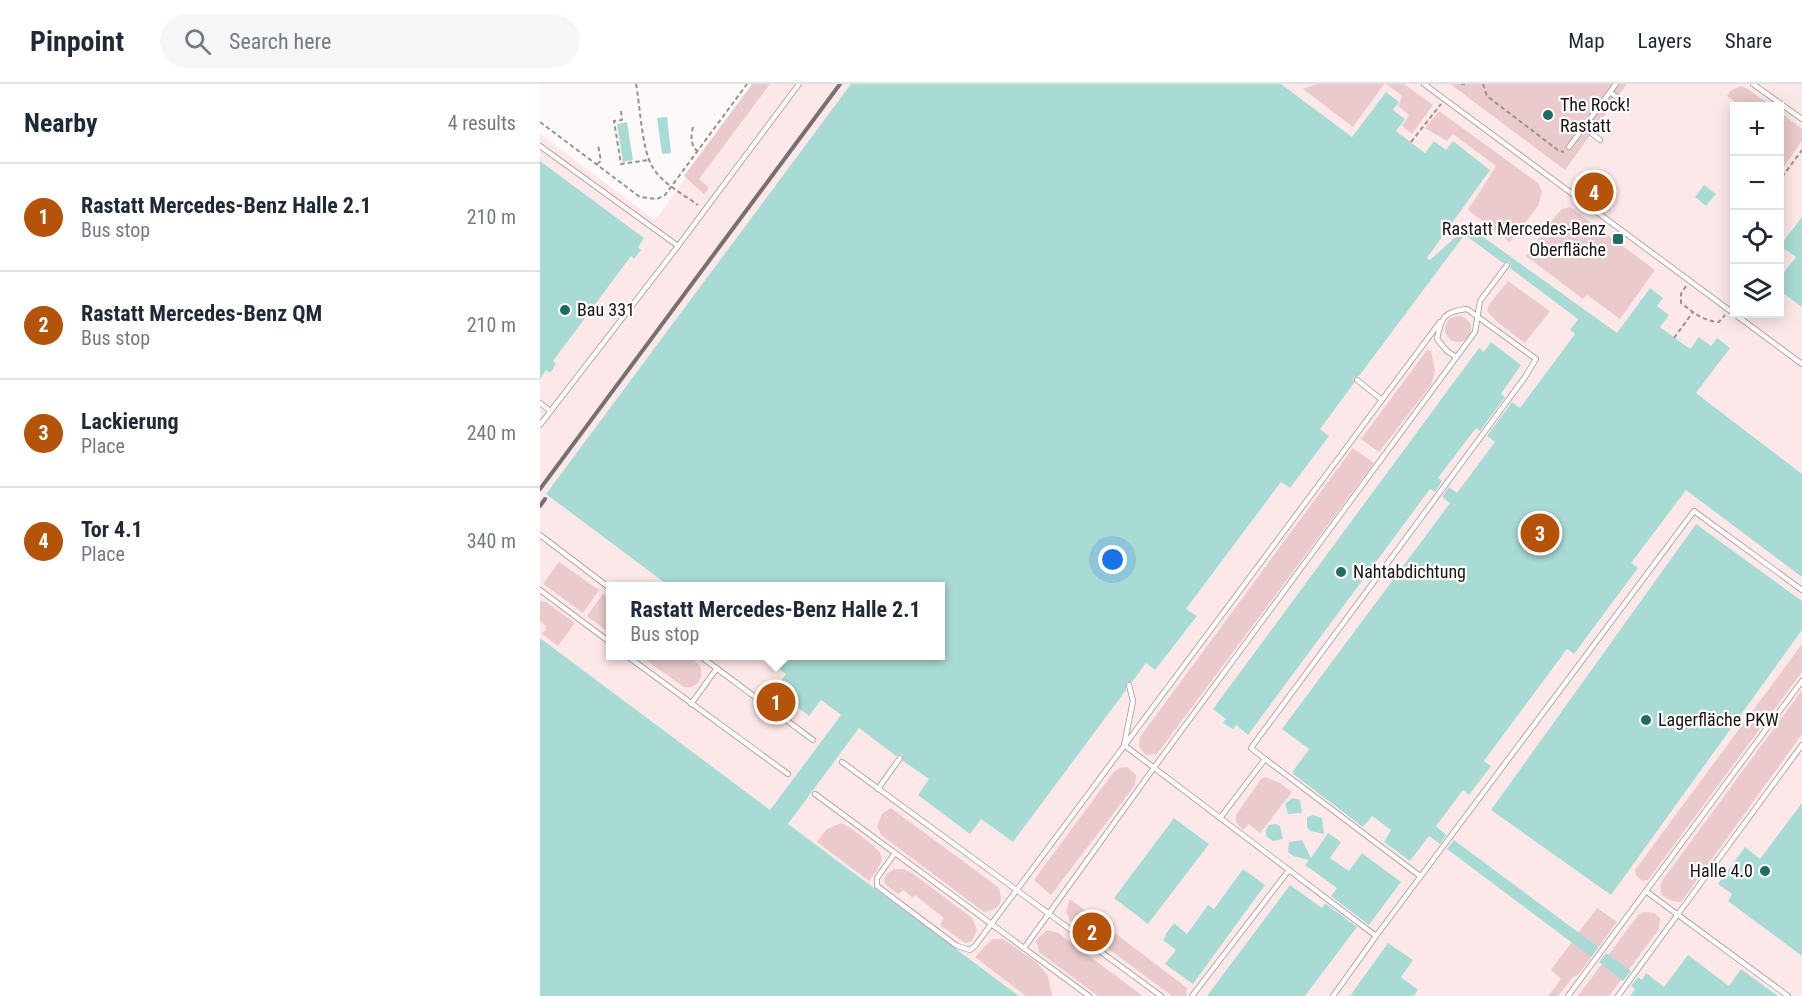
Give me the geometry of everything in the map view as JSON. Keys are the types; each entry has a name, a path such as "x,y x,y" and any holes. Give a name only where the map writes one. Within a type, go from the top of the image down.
{"lane":[{"path":"540,425 800,84"},
{"path":"1424,84 1802,364"},
{"path":"1569,147 1616,84"},
{"path":"1753,84 1802,119"},
{"path":"1610,92 1627,105"},
{"path":"1584,128 1600,140"},
{"path":"540,146 678,246"},
{"path":"1024,948 1475,332 1480,301 1506,265"},
{"path":"895,853 877,878 878,886 957,946 970,950 975,946 1440,322 1452,310 1467,309 1477,314 1536,359 1251,748 1420,876"},
{"path":"1440,322 1437,339 1447,351 1456,357"},
{"path":"1357,380 1382,400"},
{"path":"540,403 550,411"},
{"path":"1333,996 1420,876 1694,511 1802,590"},
{"path":"540,535 606,585"},
{"path":"540,590 606,639"},
{"path":"632,660 788,774"},
{"path":"706,660 813,740"},
{"path":"691,704 717,668"},
{"path":"1568,996 1802,681"},
{"path":"1124,745 1133,700 1129,685"},
{"path":"1124,745 1376,936"},
{"path":"1618,996 1802,745"},
{"path":"878,789 900,758"},
{"path":"1220,818 1265,759"},
{"path":"842,762 1161,996"},
{"path":"815,794 1085,995"},
{"path":"1192,996 1289,870"},
{"path":"1647,892 1788,996"}],"path":[{"path":"636,84 649,160 656,172 705,210"},
{"path":"540,122 640,197 657,199 665,195 747,84"},
{"path":"1461,84 1466,84"},
{"path":"1482,84 1487,96 1559,151 1563,152 1569,147"},
{"path":"1411,142 1445,99"},
{"path":"621,111 622,120 614,121 621,164 649,160"},
{"path":"693,127 691,134 694,148 697,151"},
{"path":"597,165 601,161 598,145"},
{"path":"1784,174 1802,150"},
{"path":"1690,281 1681,294 1681,303 1705,321 1719,322 1729,310"},
{"path":"1674,338 1693,312"}],"shaded area":[{"path":"752,84 770,84 699,179 709,188 704,194 684,176"},
{"path":"756,84 1802,84 1802,996 540,996 540,134 655,220"},
{"path":"1317,84 1384,84 1353,127 1303,89"},
{"path":"1386,84 1404,84 1433,105 1412,134 1402,126 1409,115 1398,106 1402,96"},
{"name":"The Rock! Rastatt","path":"1450,84 1627,84 1565,170"},
{"path":"1741,86 1766,102 1735,102 1727,96 1731,90"},
{"path":"1439,111 1538,183 1542,192 1538,206 1510,242 1468,210 1496,166 1453,134 1447,141 1425,128"},
{"path":"1784,115 1802,129 1802,141 1784,166"},
{"path":"1570,207 1655,270 1620,319 1587,295 1583,299 1526,256 1557,214 1562,209"},
{"path":"1508,281 1550,311 1525,343 1497,322 1487,311 1490,303"},
{"path":"1458,316 1467,320 1471,329 1467,338 1458,342 1449,338 1445,329 1449,320"},
{"path":"1427,350 1431,351 1435,371 1431,385 1379,452 1361,439"},
{"path":"1353,448 1374,463 1157,754 1146,755 1139,747 1140,737"},
{"path":"559,562 599,590 583,613 543,584"},
{"path":"603,594 606,596 606,630 587,616"},
{"path":"540,601 546,602 575,623 558,646 541,633 545,631 546,626 540,621"},
{"path":"1802,644 1802,672 1648,880 1642,881 1636,875 1635,870"},
{"path":"646,660 695,661 701,669 701,678 693,686 684,687"},
{"path":"1802,690 1802,734 1681,902 1672,901 1662,895 1660,886 1662,881"},
{"path":"1127,767 1136,775 1135,785 1051,895 1034,880 1113,773 1119,768"},
{"path":"1266,777 1292,792 1260,833 1249,824 1243,830 1236,822 1236,815 1261,779"},
{"path":"891,808 998,887 1001,897 1000,904 984,912 881,835 877,826 882,814"},
{"path":"841,823 865,839 882,858 879,868 869,881 817,842 827,829"},
{"path":"894,869 903,869 912,873 972,918 977,930 972,941 965,943 940,925 944,918 915,895 913,898 903,890 898,894 886,885 884,879"},
{"path":"1070,899 1187,988 1186,996 1172,996 1070,920 1066,912"},
{"path":"1597,908 1617,922 1579,974 1573,977 1558,996 1548,996 1561,979 1551,970"},
{"path":"1654,913 1660,918 1659,929 1609,996 1578,996 1639,914"},
{"path":"1047,930 1058,933 1143,996 1098,996 1039,952 1036,940"},
{"path":"992,939 1003,939 1036,962 1048,976 1052,996 1026,996 975,957"}],"building":[{"path":"851,84 1281,84 1352,137 1386,92 1399,102 1393,110 1405,119 1396,131 1425,153 1434,141 1446,150 1453,141 1490,170 1427,258 1430,260 1460,233 1463,237 1359,376 1353,378 1354,383 1320,429 1329,436 1290,488 1281,482 1186,609 1197,616 1155,670 1146,663 1132,682 1126,682 1126,690 1013,842 981,819 970,834 918,795 929,779 903,761 903,755 896,756 859,728 788,824 1019,996 540,996 540,638 770,810 841,715 821,700 809,716 774,689 786,674 767,660 945,660 945,582 664,582 546,494"},
{"path":"667,117 671,153 662,154 657,118"},
{"path":"627,122 633,160 623,162 617,124"},
{"name":"Bau 331","path":"540,161 644,238 638,247 641,250 634,259 631,256 553,361 556,364 550,373 546,370 540,379"},
{"path":"1704,185 1716,194 1706,206 1695,197"},
{"path":"1802,217 1802,307 1784,294 1784,273 1796,257 1784,249 1784,241"},
{"path":"1468,226 1617,333 1650,288 1663,298 1657,306 1669,315 1660,327 1690,349 1699,337 1711,346 1717,338 1730,348 1696,393 1802,474 1802,577 1686,490 1631,563 1638,568 1574,654 1567,649 1484,761 1491,766 1469,795 1463,790 1436,826 1446,835 1440,844 1429,836 1410,861 1384,842 1391,830 1372,816 1363,827 1293,774 1309,749 1282,729 1450,503 1442,497 1449,487 1457,493 1495,442 1487,436 1512,402 1520,408 1575,334 1570,330 1578,319 1510,268 1509,261 1503,263 1461,232"},
{"name":"Nahtabdichtung","path":"1491,342 1521,365 1501,394 1505,397 1480,431 1476,428 1438,478 1442,481 1435,492 1430,489 1248,735 1236,725 1233,729 1223,723 1226,719 1213,709 1479,348 1484,352"},
{"name":"Lagerfläche PKW","path":"1696,524 1802,601 1802,630 1611,895 1491,810"},
{"path":"1292,798 1300,800 1302,813 1288,814 1285,804"},
{"name":"Halle 4.0","path":"1802,803 1802,956 1728,901 1732,894 1718,884 1745,847 1760,859"},
{"path":"1313,815 1322,818 1324,834 1310,831 1307,827 1307,817"},
{"path":"1174,818 1209,844 1148,924 1114,898"},
{"path":"1269,825 1280,826 1283,839 1273,841 1266,836 1266,830"},
{"path":"1328,833 1341,842 1330,858 1349,871 1362,853 1401,882 1369,925 1331,896 1337,888 1305,865 1309,860 1293,856 1288,852 1289,842 1302,840 1311,858"},
{"path":"1454,840 1598,947 1591,957 1447,849"},
{"path":"1243,869 1265,885 1193,984 1165,964 1176,950 1163,940 1165,935 1174,923 1187,934 1208,905 1214,909"},
{"path":"1290,885 1322,908 1325,903 1357,927 1305,996 1207,996"},
{"path":"1388,943 1413,960 1401,977 1418,990 1414,996 1350,996"},
{"path":"1606,953 1631,971 1623,981 1599,962"},
{"path":"1688,955 1729,986 1741,969 1778,996 1630,996 1635,989 1631,986 1638,977 1642,980 1646,973 1664,987"}],"railway":[{"path":"540,489 840,84"},
{"path":"540,506 545,499"}],"place":[{"name":"The Rock! Rastatt","path":"1548,115"},
{"name":"Tor 4.1","path":"1594,192"},
{"name":"Rastatt Mercedes-Benz Oberfläche","path":"1618,239"},
{"name":"Bau 331","path":"565,310"},
{"name":"Lackierung","path":"1540,533"},
{"name":"Nahtabdichtung","path":"1341,572"},
{"name":"Rastatt Mercedes-Benz Halle 2.1","path":"776,702"},
{"name":"Lagerfläche PKW","path":"1646,720"},
{"name":"Halle 4.0","path":"1765,871"},
{"name":"Rastatt Mercedes-Benz QM","path":"1092,932"}]}
